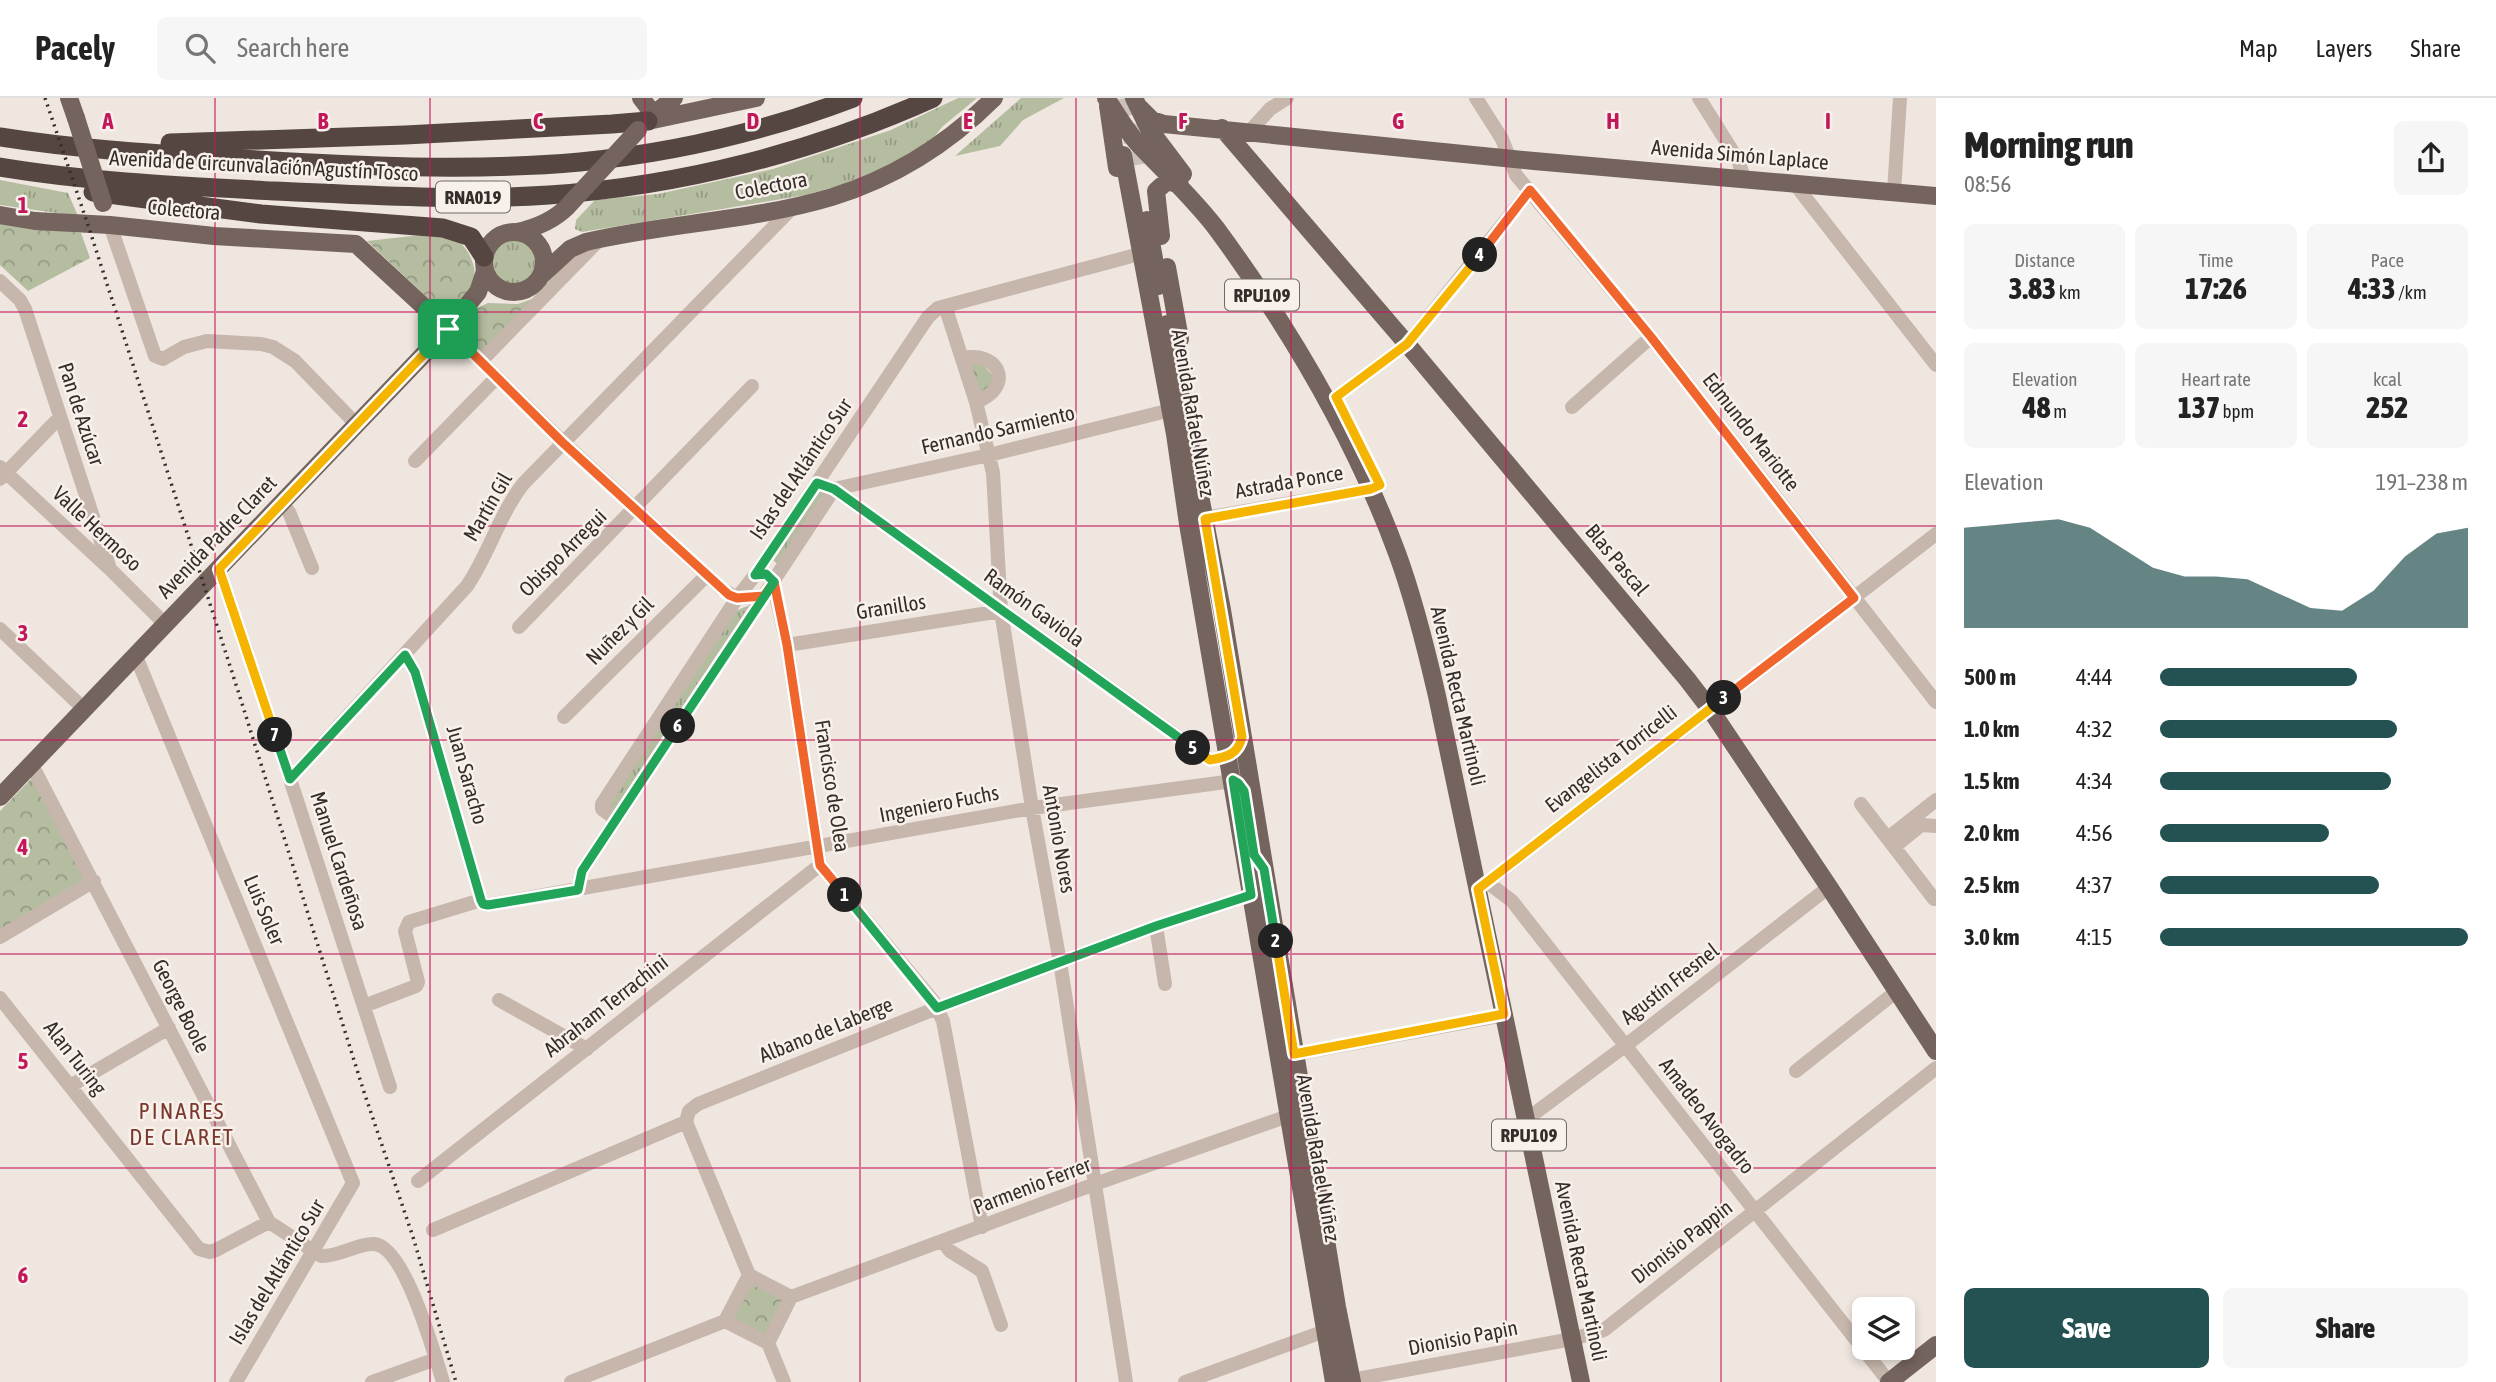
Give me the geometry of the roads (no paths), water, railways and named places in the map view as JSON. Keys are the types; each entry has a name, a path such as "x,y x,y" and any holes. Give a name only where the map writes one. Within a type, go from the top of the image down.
{"highway":[{"name":"Avenida de Circunvalación Agustín Tosco","path":"0,137 129,153 312,163 440,167 528,166 583,162 692,144 764,127 853,98"},
{"name":"Avenida de Circunvalación Agustín Tosco","path":"0,169 111,181 262,190 426,197 550,195 658,181 747,163 843,134 933,98"},
{"path":"0,130 173,144 634,127"},
{"path":"0,169 36,183 216,209 453,230 475,240 485,264"}],"main road":[{"path":"69,98 110,225"},
{"path":"564,210 532,228 496,238 488,247 485,264 495,286 507,292 527,290 542,275 549,235 564,210 648,107 641,98"},
{"path":"634,127 674,98"},
{"path":"715,98 733,104"},
{"path":"634,127 755,98"},
{"name":"Colectora","path":"542,275 573,246 601,238 794,206 855,189 913,162 946,141 994,98"},
{"path":"1106,98 1152,363 1168,411"},
{"name":"Avenida Recta Martinoli","path":"1106,98 1141,146 1180,185 1215,227 1283,327 1376,487 1421,629 1462,816 1469,826 1535,1113 1577,1338 1581,1382"},
{"name":"Avenida Recta Martinoli","path":"1134,98 1149,129 1225,225 1266,284 1336,397 1406,550 1433,638 1482,886 1504,1014 1577,1338 1593,1382"},
{"name":"Avenida Simón Laplace","path":"1134,98 1146,116 1157,122 1543,162 1936,196"},
{"name":"Blas Pascal","path":"1222,128 1407,344 1710,709 1936,1051"},
{"name":"Avenida Rafael Núñez","path":"1346,1381 1325,1331 1228,756 1181,432 1130,160 1168,411 1181,432 1205,519 1337,1307 1346,1381"},
{"path":"1180,185 1170,180 1163,183 1157,188 1155,199 1186,380 1181,432"},
{"name":"Colectora","path":"0,215 35,221 110,225 214,236 348,242 363,249 448,329"},
{"path":"517,232 534,239 544,256"},
{"name":"Avenida Padre Claret","path":"2,790 219,569 448,329 481,287 485,264"},
{"name":"Avenida Padre Claret","path":"467,308 507,292"},
{"path":"1228,756 1238,747 1242,737"},
{"path":"1233,780 1242,788 1254,855 1264,869"},
{"path":"1889,1382 1936,1345"}],"street":[{"path":"1250,131 1270,109 1287,98"},
{"name":"Edmundo Mariotte","path":"1476,98 1502,139 1516,175 1651,337 1936,702"},
{"path":"1894,192 1900,98"},
{"path":"1705,102 1738,160 1744,178"},
{"path":"1336,397 1407,344 1530,190 1529,177 1532,168 1543,162"},
{"path":"1794,183 1936,365"},
{"name":"Martín Gil","path":"290,779 467,586 514,496 562,442 794,206"},
{"path":"110,225 152,352 158,358 207,341 273,347 295,361 357,425"},
{"path":"481,361 601,238"},
{"name":"Islas del Atlántico Sur","path":"616,819 602,808 602,804 737,598 919,330 938,308 1132,256"},
{"name":"Pan de Azúcar","path":"0,281 20,300 25,309 110,569"},
{"name":"Antonio Nores","path":"945,306 976,402 993,473 1001,611 1126,1382"},
{"path":"448,329 562,442 706,576 729,595 737,598 764,596"},
{"path":"1572,407 1651,337"},
{"path":"963,358 983,357 992,363 998,372 998,383 994,391 976,402"},
{"path":"415,461 497,377"},
{"name":"Obispo Arregui","path":"519,627 752,386"},
{"name":"Fernando Sarmiento","path":"834,489 989,455 1168,411"},
{"path":"2,473 60,417"},
{"name":"Valle Hermoso","path":"2,473 110,569 164,623"},
{"name":"Ramón Gaviola","path":"817,483 834,489 1210,760"},
{"name":"Astrada Ponce","path":"1205,519 1376,487"},
{"name":"Islas del Atlántico Sur","path":"578,890 582,871 834,489"},
{"path":"282,503 289,512 312,568"},
{"name":"Evangelista Torricelli","path":"1482,886 1936,534"},
{"name":"Manuel Cardeñosa","path":"219,569 390,1087"},
{"path":"755,575 766,574 774,582"},
{"name":"Nuñez y Gil","path":"564,717 706,576"},
{"name":"Francisco de Olea","path":"774,582 787,645 820,865 937,1008 943,1021 982,1227"},
{"name":"Granillos","path":"787,645 1001,611"},
{"path":"0,629 83,708"},
{"name":"Luis Soler","path":"135,654 353,1183"},
{"name":"Juan Saracho","path":"405,655 415,672 485,902"},
{"path":"1213,782 1210,760 1228,756"},
{"name":"George Boole","path":"31,763 268,1222 311,1252"},
{"name":"Ingeniero Fuchs","path":"363,1006 416,986 418,982 405,931 409,922 485,902 578,890 1032,808 1233,780"},
{"path":"1891,843 1924,823 1936,800"},
{"path":"1861,804 1934,899"},
{"name":"Abraham Terrachini","path":"418,1181 820,865"},
{"path":"0,937 94,881"},
{"name":"Amadeo Avogadro","path":"1482,886 1512,901 1889,1382"},
{"name":"Agustín Fresnel","path":"1535,1113 1829,887"},
{"name":"Albano de Laberge","path":"433,1230 686,1122 689,1111 698,1104 937,1008 1156,926 1251,895"},
{"path":"1156,926 1165,984"},
{"path":"1796,1071 1897,991"},
{"name":"Alan Turing","path":"0,998 199,1250 216,1250 268,1222"},
{"path":"499,1000 587,1049"},
{"path":"1294,1054 1504,1014"},
{"path":"70,1086 169,1028"},
{"name":"Dionisio Pappin","path":"1577,1338 1604,1330 1936,1068"},
{"name":"Parmenio Ferrer","path":"791,1297 1095,1184 1288,1116"},
{"path":"686,1122 748,1275 791,1297 768,1343"},
{"name":"Islas del Atlántico Sur","path":"236,1382 353,1183"},
{"path":"943,1241 950,1251 982,1271 1001,1325"},
{"path":"311,1252 331,1256 371,1244 390,1253 415,1296 443,1382"},
{"path":"571,1382 726,1321 748,1275"},
{"path":"726,1321 768,1343 784,1382"},
{"path":"1185,1382 1325,1331"},
{"name":"Dionisio Papin","path":"1346,1381 1577,1338"},
{"path":"372,1382 436,1359"}],"tunnel":[{"path":"1125,98 1137,165"}],"railway":[{"path":"45,98 413,1237 456,1382"}],"district":[{"name":"PINARES DE CLARET","path":"182,1124"}]}
